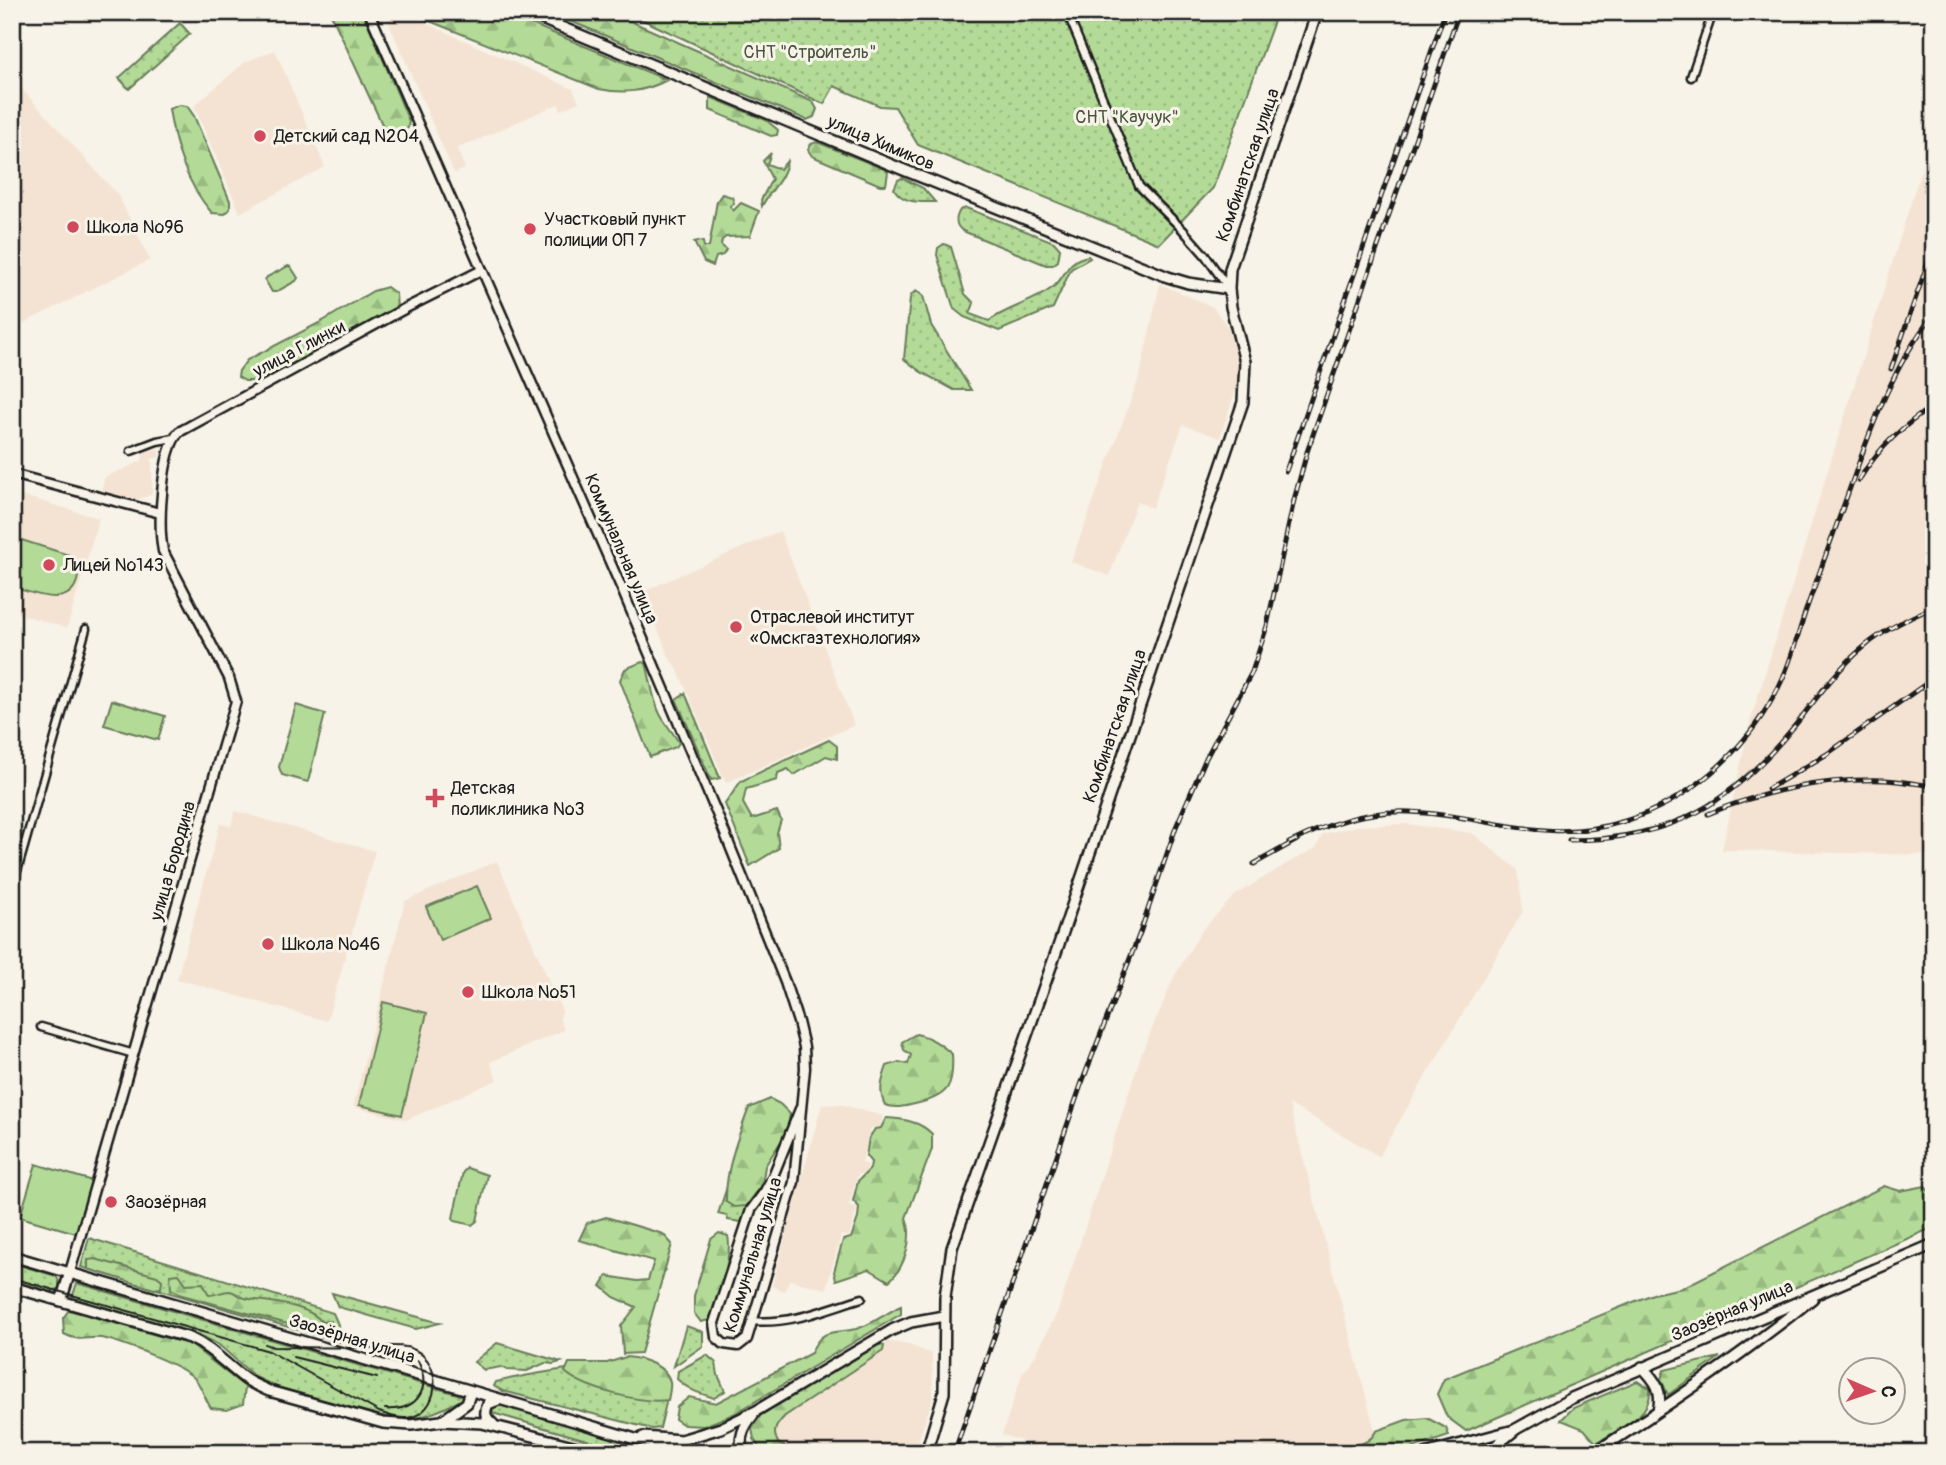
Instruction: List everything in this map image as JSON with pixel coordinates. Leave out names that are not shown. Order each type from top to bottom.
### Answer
[{"type":"main road","name":"улица Химиков","points":[[525,12],[1168,277],[1229,289]]},
{"type":"main road","name":"Комбинатская улица","points":[[926,1453],[944,1393],[947,1272],[958,1228],[1054,957],[1241,410],[1245,362],[1229,289],[1235,252],[1317,12]]},
{"type":"main road","points":[[1823,1291],[1934,1244]]},
{"type":"main road","name":"Заозёрная улица","points":[[12,1256],[683,1453]]},
{"type":"main road","name":"улица Бородина","points":[[61,1301],[70,1272]]},
{"type":"main road","points":[[12,1287],[190,1338],[205,1344],[243,1378],[270,1391],[383,1423],[411,1425],[441,1421],[494,1425],[601,1453]]},
{"type":"main road","name":"Заозёрная улица","points":[[1487,1453],[1516,1429],[1572,1398],[1823,1291]]},
{"type":"main road","name":"Заозёрная улица","points":[[1594,1453],[1757,1343],[1823,1291]]},
{"type":"main road","points":[[629,1436],[681,1440],[698,1437],[756,1411],[891,1330],[911,1322],[944,1317]]},
{"type":"main road","points":[[1642,1367],[1659,1389],[1661,1399],[1658,1412]]},
{"type":"main road","points":[[441,1421],[467,1403],[471,1391]]},
{"type":"main road","points":[[494,1425],[485,1412],[488,1404],[500,1400]]},
{"type":"main road","points":[[742,1453],[742,1432],[756,1411]]},
{"type":"street","name":"Коммунальная улица","points":[[369,12],[621,587],[785,982],[804,1047],[805,1068],[794,1182],[747,1339],[738,1346],[724,1344],[716,1337],[714,1323],[751,1210],[773,1176],[800,1109]]},
{"type":"street","points":[[1067,12],[1139,186],[1205,255],[1229,289]]},
{"type":"street","points":[[1691,78],[1713,12]]},
{"type":"street","name":"улица Глинки","points":[[131,450],[174,438],[179,432],[406,308],[482,270]]},
{"type":"street","name":"улица Бородина","points":[[70,1272],[236,701],[229,678],[163,551],[160,513],[165,468],[174,438]]},
{"type":"street","points":[[12,474],[160,513]]},
{"type":"street","points":[[12,889],[86,629]]},
{"type":"street","points":[[41,1027],[134,1054]]},
{"type":"street","points":[[752,1321],[797,1318],[862,1298]]},
{"type":"street","name":"Заозёрная улица","points":[[1426,1453],[1516,1429]]},
{"type":"shaded area","points":[[384,12],[401,12],[573,89],[579,102],[561,110],[558,104],[457,149],[465,169],[454,173]]},
{"type":"shaded area","name":"Детский сад N204","points":[[275,50],[325,167],[240,213],[194,106],[245,62]]},
{"type":"shaded area","name":"Школа №96","points":[[12,78],[118,195],[150,260],[12,329]]},
{"type":"shaded area","points":[[1934,128],[1934,855],[1722,850],[1750,722]]},
{"type":"shaded area","points":[[1160,284],[1213,307],[1229,329],[1241,374],[1220,438],[1183,425],[1152,508],[1137,502],[1109,576],[1071,562],[1140,375]]},
{"type":"shaded area","points":[[159,450],[159,458],[152,458],[152,494],[132,502],[100,494],[105,477],[142,461],[143,453]]},
{"type":"shaded area","name":"Лицей №143","points":[[12,493],[99,518],[67,628],[12,612]]},
{"type":"shaded area","name":"Отраслевой институт «Омскгазтехнология»","points":[[780,531],[854,725],[726,783],[642,592]]},
{"type":"shaded area","name":"Школа №46","points":[[235,811],[375,851],[327,1021],[177,979],[220,824],[231,826]]},
{"type":"shaded area","points":[[1405,824],[1472,833],[1518,870],[1523,911],[1379,1156],[1289,1104],[1375,1431],[1372,1439],[1320,1453],[1276,1453],[1260,1445],[1255,1453],[1060,1453],[1002,1435],[1022,1374],[1035,1356],[1058,1311],[1141,1055],[1174,977],[1202,930],[1235,895],[1315,849],[1323,834],[1357,826]]},
{"type":"shaded area","name":"Школа №51","points":[[497,861],[562,1011],[560,1020],[564,1030],[490,1062],[497,1080],[406,1120],[353,1107],[405,901]]},
{"type":"shaded area","points":[[822,1104],[843,1105],[883,1116],[880,1127],[871,1128],[862,1163],[868,1165],[865,1175],[858,1174],[849,1205],[857,1208],[849,1237],[841,1235],[826,1289],[789,1280],[785,1291],[772,1286]]},
{"type":"shaded area","points":[[886,1341],[909,1345],[932,1354],[933,1398],[914,1453],[802,1453],[779,1444],[775,1431],[777,1424],[884,1351]]},
{"type":"green space","points":[[330,12],[363,12],[409,121],[408,128],[396,135],[387,135]]},
{"type":"green space","points":[[407,12],[502,12],[667,80],[634,91],[599,89]]},
{"type":"green space","points":[[610,12],[813,102],[817,109],[814,117],[807,120],[551,13]]},
{"type":"green space","name":"СНТ \"Каучук\"","points":[[626,12],[1271,12],[1274,21],[1213,188],[1159,244],[918,145],[895,107],[880,106],[834,86],[824,104]]},
{"type":"green space","points":[[180,23],[190,34],[129,89],[119,78]]},
{"type":"green space","points":[[710,97],[766,120],[778,130],[777,135],[771,136],[710,110]]},
{"type":"green space","points":[[179,105],[187,106],[194,116],[230,201],[230,209],[225,214],[212,213],[195,189],[183,164],[169,109]]},
{"type":"green space","points":[[817,142],[884,169],[888,172],[886,185],[880,185],[812,156],[808,150],[811,144]]},
{"type":"green space","points":[[771,153],[767,164],[780,169],[787,161],[786,167],[762,206],[761,200],[772,179],[763,161]]},
{"type":"green space","points":[[902,178],[923,188],[935,202],[912,201],[902,197],[894,189]]},
{"type":"green space","points":[[722,194],[732,197],[734,203],[730,206],[733,211],[741,203],[759,211],[750,236],[726,237],[722,240],[721,245],[726,250],[723,255],[716,257],[713,266],[704,262],[694,242],[703,242],[704,247],[709,247],[717,201]]},
{"type":"green space","points":[[966,208],[1054,242],[1060,249],[1058,261],[1053,265],[1046,265],[963,231],[958,227],[957,219],[960,210]]},
{"type":"green space","points":[[944,244],[951,247],[965,294],[974,303],[970,314],[989,321],[1045,293],[1057,283],[1074,261],[1088,256],[1090,258],[1071,269],[1053,308],[999,331],[964,317],[954,309],[937,255],[938,248]]},
{"type":"green space","points":[[288,266],[298,278],[272,292],[265,280]]},
{"type":"green space","points":[[387,287],[396,294],[397,309],[256,381],[245,381],[238,377],[247,360],[323,321],[373,291]]},
{"type":"green space","points":[[917,291],[923,296],[931,325],[971,390],[954,390],[904,359],[910,298]]},
{"type":"green space","points":[[12,537],[69,555],[78,574],[72,590],[66,595],[48,597],[12,587]]},
{"type":"green space","points":[[646,663],[660,714],[679,743],[676,747],[650,757],[620,680],[625,669]]},
{"type":"green space","points":[[685,693],[720,778],[711,780],[676,699]]},
{"type":"green space","points":[[112,700],[165,716],[158,740],[104,725]]},
{"type":"green space","points":[[296,705],[325,714],[308,782],[282,775],[279,767]]},
{"type":"green space","points":[[829,740],[837,746],[837,759],[826,756],[794,775],[788,769],[778,773],[777,780],[746,789],[743,803],[752,819],[777,811],[781,820],[777,833],[779,848],[750,866],[725,804],[741,781]]},
{"type":"green space","points":[[477,886],[491,918],[440,940],[426,907]]},
{"type":"green space","points":[[383,1002],[427,1013],[402,1115],[359,1105]]},
{"type":"green space","points":[[916,1034],[935,1041],[952,1054],[952,1074],[948,1088],[929,1100],[902,1107],[885,1105],[881,1091],[887,1066],[899,1062],[908,1064],[911,1055],[904,1050],[902,1042]]},
{"type":"green space","points":[[770,1099],[790,1114],[787,1132],[765,1166],[762,1185],[746,1206],[734,1207],[726,1202],[726,1190],[737,1142],[749,1108]]},
{"type":"green space","points":[[886,1118],[916,1123],[932,1134],[932,1149],[906,1218],[909,1234],[904,1260],[889,1281],[869,1269],[836,1280],[834,1272],[843,1240],[851,1238],[858,1218],[859,1207],[853,1201],[858,1181],[870,1169],[871,1162],[866,1156],[869,1138],[875,1129],[881,1128]]},
{"type":"green space","points":[[36,1164],[92,1181],[76,1233],[20,1217]]},
{"type":"green space","points":[[467,1168],[487,1175],[477,1221],[472,1225],[455,1221],[453,1218],[463,1172]]},
{"type":"green space","points":[[731,1175],[755,1192],[741,1222],[728,1220],[727,1216],[718,1214]]},
{"type":"green space","points":[[1884,1186],[1900,1191],[1925,1186],[1934,1199],[1934,1227],[1466,1431],[1447,1417],[1437,1394],[1444,1379],[1653,1294],[1682,1288]]},
{"type":"green space","points":[[606,1217],[663,1234],[672,1244],[641,1353],[623,1354],[621,1326],[636,1307],[614,1297],[601,1286],[607,1276],[648,1280],[654,1261],[579,1240],[587,1223]]},
{"type":"green space","points":[[719,1233],[728,1236],[726,1266],[709,1320],[701,1322],[694,1313],[694,1296],[711,1239]]},
{"type":"green space","points":[[89,1238],[333,1313],[345,1340],[340,1342],[81,1267]]},
{"type":"green space","points":[[95,1259],[157,1276],[162,1280],[161,1288],[154,1289],[88,1269],[88,1260]]},
{"type":"green space","points":[[12,1263],[56,1276],[59,1288],[51,1292],[12,1282]]},
{"type":"green space","points":[[179,1274],[186,1284],[203,1283],[209,1295],[230,1291],[245,1298],[297,1307],[322,1322],[331,1321],[332,1327],[344,1335],[339,1338],[182,1295],[171,1289],[170,1275]]},
{"type":"green space","points":[[77,1283],[464,1396],[463,1399],[431,1414],[396,1420],[277,1387],[255,1377],[219,1345],[204,1337],[72,1298]]},
{"type":"green space","points":[[332,1293],[440,1323],[416,1329],[338,1307]]},
{"type":"green space","points":[[901,1306],[901,1314],[736,1413],[704,1426],[684,1425],[675,1419],[677,1407],[689,1397],[716,1403],[811,1353],[824,1335],[862,1327]]},
{"type":"green space","points":[[69,1310],[191,1345],[245,1387],[243,1404],[227,1410],[211,1408],[196,1380],[179,1368],[110,1340],[75,1338],[64,1334],[63,1318]]},
{"type":"green space","points":[[686,1326],[703,1332],[703,1346],[674,1366]]},
{"type":"green space","points":[[497,1343],[561,1362],[545,1363],[527,1371],[501,1367],[484,1370],[474,1362]]},
{"type":"green space","points":[[878,1344],[884,1346],[883,1351],[779,1422],[775,1432],[779,1444],[798,1453],[762,1453],[752,1429],[761,1415]]},
{"type":"green space","points":[[707,1355],[716,1363],[725,1391],[714,1398],[690,1389],[677,1379],[678,1371]]},
{"type":"green space","points":[[626,1357],[645,1361],[664,1371],[670,1382],[668,1400],[644,1400],[614,1394],[586,1384],[565,1372],[569,1363],[607,1363]]},
{"type":"green space","points":[[1720,1357],[1668,1395],[1661,1379],[1664,1370]]},
{"type":"green space","points":[[566,1369],[665,1391],[666,1403],[660,1428],[652,1429],[503,1391],[494,1386],[496,1382]]},
{"type":"green space","points":[[1637,1381],[1650,1388],[1646,1407],[1632,1422],[1596,1443],[1584,1429],[1561,1420],[1573,1408]]},
{"type":"green space","points":[[497,1404],[665,1453],[632,1453],[496,1414],[492,1407]]},
{"type":"green space","points":[[1427,1418],[1446,1428],[1449,1436],[1398,1453],[1334,1453],[1336,1449],[1369,1440],[1376,1431],[1406,1420]]},
{"type":"tram line","points":[[12,1278],[269,1351],[379,1412],[403,1418],[418,1415],[432,1398],[434,1377],[431,1366],[411,1348],[382,1346]]},
{"type":"tram line","points":[[265,1344],[273,1347],[390,1348]]},
{"type":"tram line","points":[[293,1357],[377,1378]]},
{"type":"tram line","points":[[385,1409],[406,1406],[419,1397],[423,1381],[418,1361]]},
{"type":"railway","points":[[1286,471],[1445,12]]},
{"type":"railway","points":[[954,1453],[1081,1085],[1141,930],[1176,827],[1206,758],[1252,672],[1267,626],[1307,452],[1459,12]]},
{"type":"railway","points":[[1891,369],[1934,245]]},
{"type":"railway","points":[[1289,843],[1347,820],[1394,812],[1438,814],[1542,830],[1596,828],[1649,812],[1692,788],[1712,772],[1747,736],[1780,684],[1876,418],[1907,353],[1934,314]]},
{"type":"railway","points":[[1859,480],[1892,438],[1934,405]]},
{"type":"railway","points":[[1569,840],[1640,833],[1698,812],[1749,775],[1855,655],[1889,629],[1934,607]]},
{"type":"railway","points":[[1768,789],[1827,754],[1934,678]]},
{"type":"railway","points":[[1708,814],[1772,793],[1840,781],[1885,780],[1934,786]]},
{"type":"railway","points":[[1254,864],[1297,840]]},
{"type":"place","name":"Детский сад N204","points":[[260,136]]},
{"type":"place","name":"Школа №96","points":[[73,227]]},
{"type":"place","name":"Участковый пункт полиции ОП 7","points":[[530,229]]},
{"type":"place","name":"Лицей №143","points":[[49,565]]},
{"type":"place","name":"Отраслевой институт «Омскгазтехнология»","points":[[736,627]]},
{"type":"place","name":"Детская поликлиника №3","points":[[435,798]]},
{"type":"place","name":"Школа №46","points":[[268,944]]},
{"type":"place","name":"Школа №51","points":[[468,992]]},
{"type":"place","name":"Заозёрная","points":[[111,1202]]},
{"type":"park label","name":"СНТ \"Строитель\"","points":[[810,52]]}]
